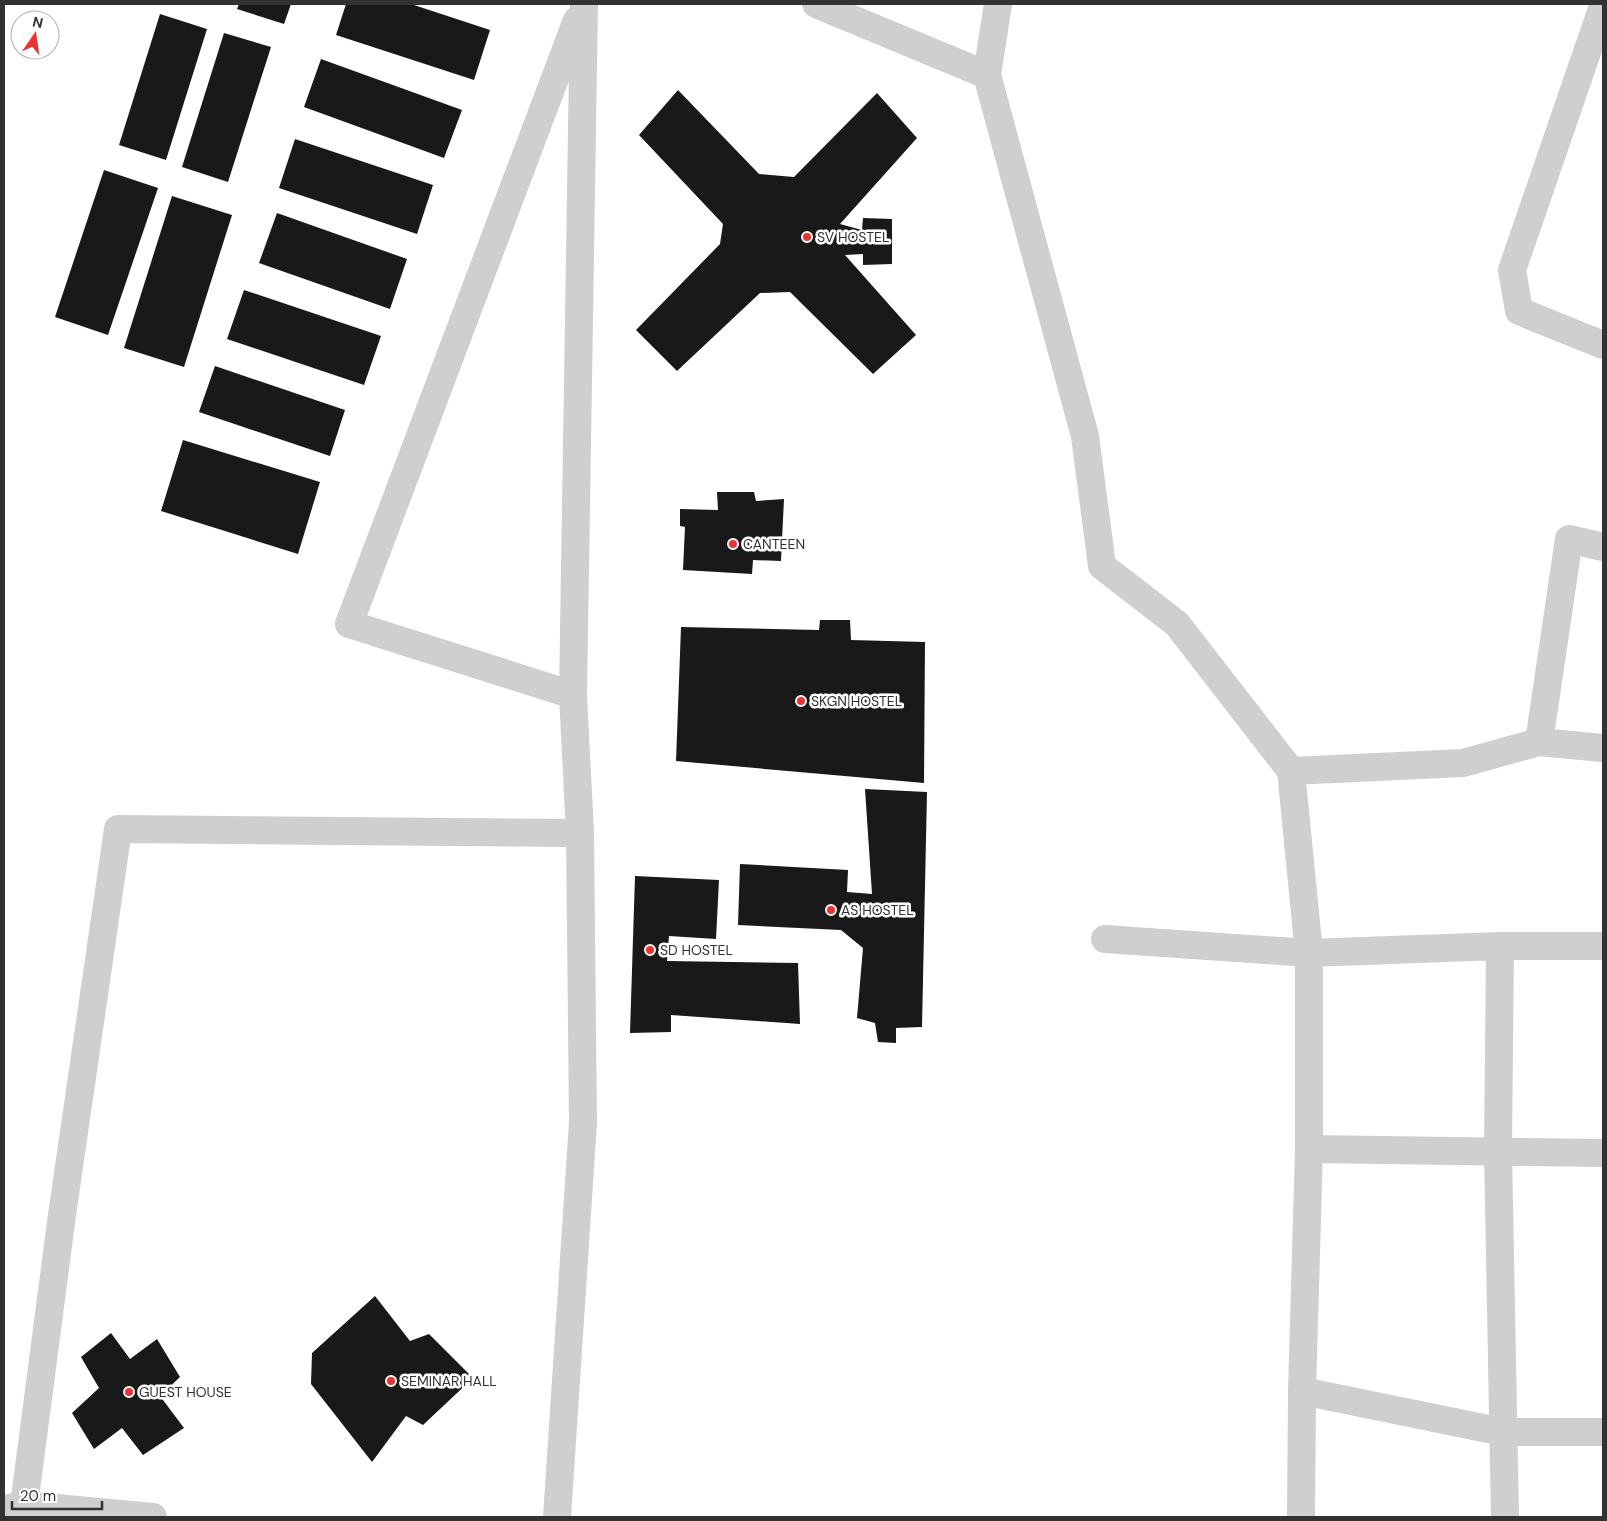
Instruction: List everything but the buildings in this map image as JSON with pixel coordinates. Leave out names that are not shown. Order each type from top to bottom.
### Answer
[{"type":"street","points":[[556,1517],[583,1122],[580,833],[573,695],[583,4]]},
{"type":"street","points":[[573,695],[349,624],[583,4]]},
{"type":"street","points":[[816,4],[986,75]]},
{"type":"street","points":[[998,4],[986,75],[1085,436],[1102,566],[1177,624],[1291,771],[1310,953],[1301,1517]]},
{"type":"street","points":[[1603,6],[1512,270],[1519,311],[1603,345]]},
{"type":"street","points":[[1539,742],[1570,539],[1603,547]]},
{"type":"street","points":[[1291,771],[1463,763],[1539,742],[1603,748]]},
{"type":"street","points":[[153,1517],[14,1507],[62,1215],[118,830],[580,833]]},
{"type":"street","points":[[1105,939],[1310,953],[1500,946],[1603,946]]},
{"type":"street","points":[[1500,946],[1498,1151],[1505,1517]]},
{"type":"street","points":[[1308,1149],[1603,1153]]},
{"type":"street","points":[[1302,1391],[1503,1432],[1603,1432]]},
{"type":"place","name":"SV HOSTEL","points":[[807,237]]},
{"type":"place","name":"CANTEEN","points":[[733,544]]},
{"type":"place","name":"SKGN HOSTEL","points":[[801,701]]},
{"type":"place","name":"AS HOSTEL","points":[[831,910]]},
{"type":"place","name":"SD HOSTEL","points":[[650,950]]},
{"type":"place","name":"SEMINAR HALL","points":[[391,1381]]},
{"type":"place","name":"GUEST HOUSE","points":[[129,1392]]}]
